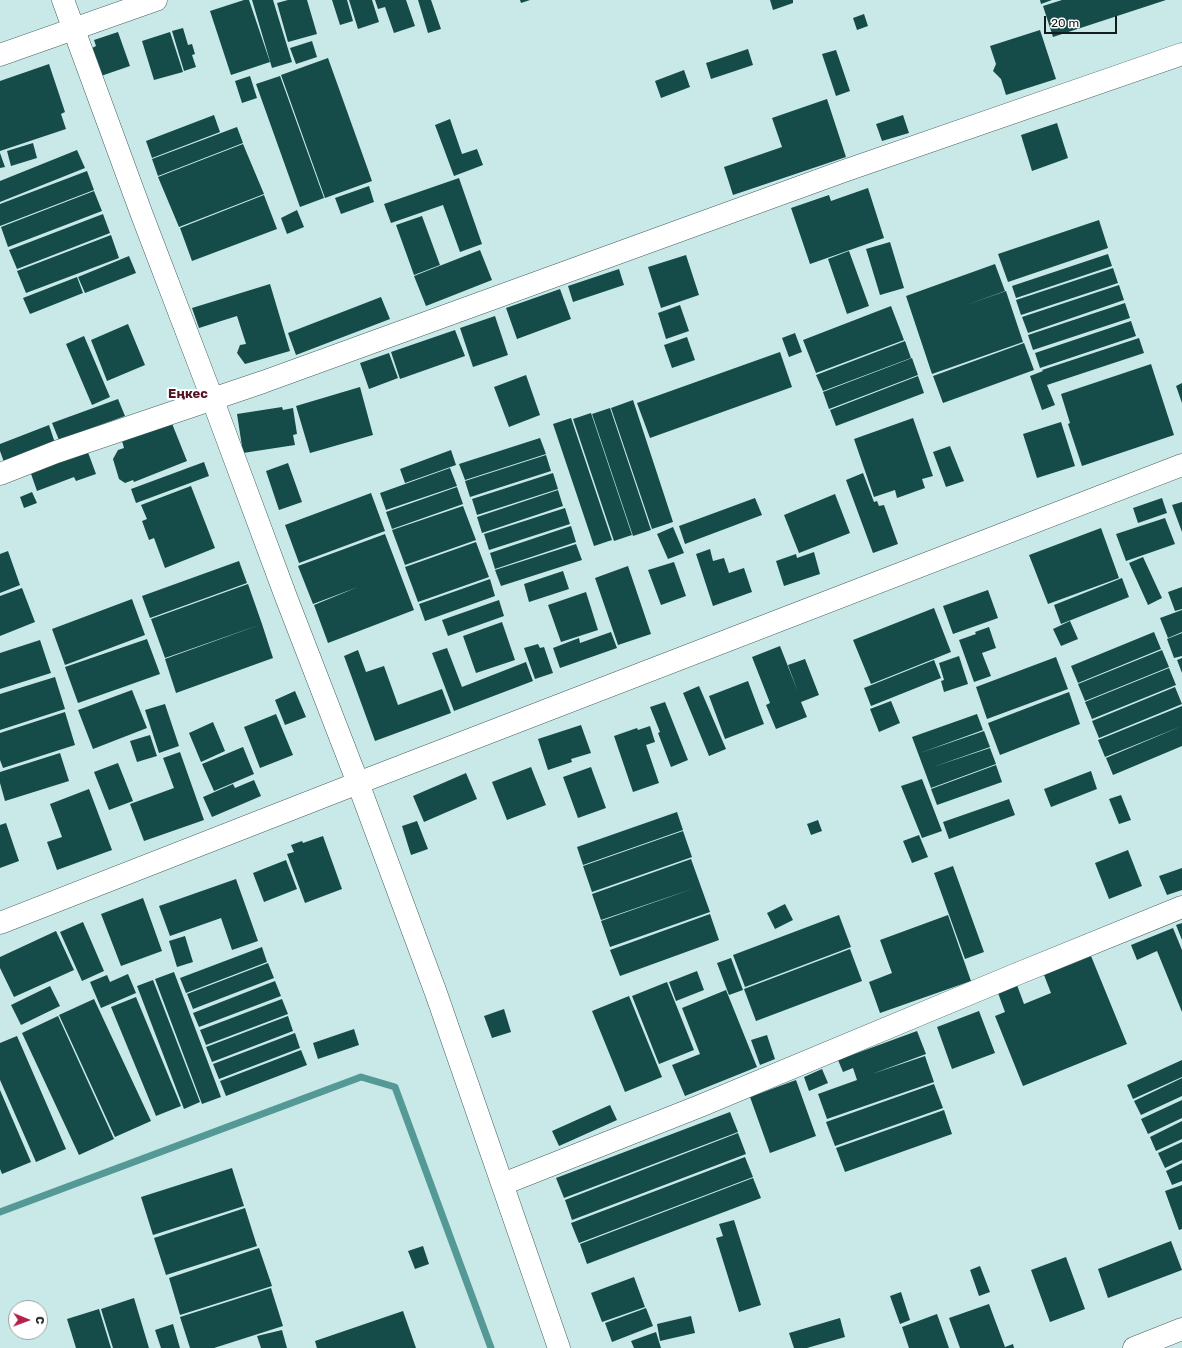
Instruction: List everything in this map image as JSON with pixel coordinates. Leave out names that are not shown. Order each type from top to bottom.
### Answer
[{"type":"street","points":[[63,0],[142,215],[358,783],[436,993],[559,1348]]},
{"type":"street","points":[[0,55],[156,0]]},
{"type":"street","points":[[0,474],[56,452],[263,382],[844,172],[1182,54]]},
{"type":"street","points":[[0,923],[1182,465]]},
{"type":"street","points":[[503,1184],[700,1106],[1182,907]]},
{"type":"street","points":[[1134,1348],[1182,1329]]},
{"type":"building","points":[[244,0],[249,0],[270,62],[231,75],[210,11]]},
{"type":"building","points":[[252,0],[273,0],[292,62],[272,68]]},
{"type":"building","points":[[288,0],[307,0],[317,34],[288,42],[277,3]]},
{"type":"building","points":[[332,0],[347,0],[353,21],[340,25]]},
{"type":"building","points":[[349,0],[372,0],[379,22],[358,29]]},
{"type":"building","points":[[375,0],[406,0],[415,26],[394,33],[385,7],[378,9]]},
{"type":"building","points":[[418,0],[431,0],[441,29],[428,33]]},
{"type":"building","points":[[520,0],[530,0],[521,3]]},
{"type":"building","points":[[770,0],[793,0],[793,3],[773,10]]},
{"type":"building","points":[[1040,0],[1052,0],[1041,4]]},
{"type":"building","points":[[1062,0],[1166,0],[1053,37],[1043,6]]},
{"type":"building","points":[[864,14],[868,26],[857,30],[853,18]]},
{"type":"building","points":[[183,28],[188,45],[192,44],[195,54],[192,55],[196,67],[184,71],[172,31]]},
{"type":"building","points":[[1040,30],[1056,79],[1006,95],[1001,79],[993,71],[996,64],[990,46]]},
{"type":"building","points":[[118,32],[130,66],[101,76],[92,48],[96,46],[94,40]]},
{"type":"building","points":[[170,32],[183,72],[154,80],[142,41]]},
{"type":"building","points":[[312,41],[317,57],[296,64],[290,48]]},
{"type":"building","points":[[748,49],[753,65],[711,79],[706,63]]},
{"type":"building","points":[[836,50],[850,91],[836,96],[822,54]]},
{"type":"building","points":[[328,58],[372,181],[325,198],[281,75]]},
{"type":"building","points":[[49,64],[65,112],[61,114],[66,129],[0,151],[0,81]]},
{"type":"building","points":[[684,70],[690,87],[661,98],[655,81]]},
{"type":"building","points":[[250,76],[257,98],[242,103],[235,81]]},
{"type":"building","points":[[280,76],[324,198],[300,207],[256,84]]},
{"type":"building","points":[[827,99],[846,157],[733,195],[724,167],[782,147],[772,118]]},
{"type":"building","points":[[214,115],[220,132],[152,158],[146,141]]},
{"type":"building","points":[[903,115],[909,133],[882,141],[876,124]]},
{"type":"building","points":[[450,119],[462,154],[477,149],[483,165],[454,176],[435,125]]},
{"type":"building","points":[[1057,123],[1068,158],[1032,171],[1021,135]]},
{"type":"building","points":[[237,127],[243,143],[158,176],[152,159]]},
{"type":"building","points":[[33,143],[37,158],[11,166],[7,151]]},
{"type":"building","points":[[243,144],[264,194],[179,227],[158,177]]},
{"type":"building","points":[[77,150],[85,168],[0,202],[0,181]]},
{"type":"building","points":[[0,153],[5,167],[0,168]]},
{"type":"building","points":[[87,171],[94,190],[0,226],[0,204]]},
{"type":"building","points":[[459,178],[482,244],[460,252],[443,205],[391,223],[384,204]]},
{"type":"building","points":[[369,186],[374,202],[341,214],[335,198]]},
{"type":"building","points":[[868,188],[884,238],[810,264],[791,208],[829,195],[831,201]]},
{"type":"building","points":[[94,191],[102,211],[8,247],[1,227]]},
{"type":"building","points":[[264,195],[277,229],[192,261],[180,228]]},
{"type":"building","points":[[297,210],[304,227],[287,234],[281,218]]},
{"type":"building","points":[[103,214],[110,233],[17,269],[9,250]]},
{"type":"building","points":[[422,216],[440,265],[414,275],[396,225]]},
{"type":"building","points":[[1099,220],[1108,248],[1008,282],[998,254]]},
{"type":"building","points":[[111,235],[119,258],[26,293],[17,271]]},
{"type":"building","points":[[890,242],[904,288],[880,295],[866,249]]},
{"type":"building","points":[[480,250],[492,280],[426,306],[414,276]]},
{"type":"building","points":[[849,251],[869,306],[847,314],[828,259]]},
{"type":"building","points":[[1108,254],[1112,266],[1016,298],[1012,286]]},
{"type":"building","points":[[686,255],[699,295],[661,308],[648,267]]},
{"type":"building","points":[[129,256],[136,273],[85,293],[78,277]]},
{"type":"building","points":[[995,264],[1005,291],[966,305],[1006,291],[1023,342],[932,374],[906,296]]},
{"type":"building","points":[[1113,268],[1118,283],[1021,315],[1016,300]]},
{"type":"building","points":[[619,269],[624,285],[573,302],[568,286]]},
{"type":"building","points":[[77,277],[83,293],[30,314],[23,298]]},
{"type":"building","points":[[270,284],[290,351],[245,364],[237,353],[240,345],[246,344],[237,316],[199,328],[192,308]]},
{"type":"building","points":[[1119,285],[1124,300],[1028,333],[1022,317]]},
{"type":"building","points":[[560,289],[571,319],[517,339],[506,308]]},
{"type":"building","points":[[381,297],[390,319],[296,355],[288,333]]},
{"type":"building","points":[[1125,303],[1130,318],[1033,350],[1028,335]]},
{"type":"building","points":[[680,305],[689,331],[666,339],[658,313]]},
{"type":"building","points":[[891,306],[904,340],[816,373],[803,340]]},
{"type":"building","points":[[495,316],[508,355],[473,367],[460,328]]},
{"type":"building","points":[[1131,321],[1136,336],[1040,368],[1035,353]]},
{"type":"building","points":[[128,324],[145,365],[107,381],[91,340]]},
{"type":"building","points":[[455,330],[465,356],[400,379],[391,352]]},
{"type":"building","points":[[795,333],[802,352],[789,357],[782,338]]},
{"type":"building","points":[[84,336],[110,397],[92,405],[66,344]]},
{"type":"building","points":[[687,337],[695,360],[672,368],[664,345]]},
{"type":"building","points":[[1139,338],[1144,353],[1047,385],[1055,405],[1042,410],[1030,376],[1043,371],[1042,370]]},
{"type":"building","points":[[905,341],[911,358],[823,391],[816,375]]},
{"type":"building","points":[[1024,343],[1034,370],[943,403],[933,376]]},
{"type":"building","points":[[780,352],[792,387],[650,438],[637,403]]},
{"type":"building","points":[[389,353],[398,378],[369,389],[360,363]]},
{"type":"building","points":[[912,358],[918,375],[829,409],[823,392]]},
{"type":"building","points":[[1151,364],[1174,435],[1082,466],[1068,424],[1070,423],[1061,394]]},
{"type":"building","points":[[526,375],[540,415],[509,427],[494,387]]},
{"type":"building","points":[[918,376],[924,393],[836,426],[830,410]]},
{"type":"building","points":[[1182,383],[1182,403],[1176,386]]},
{"type":"building","points":[[360,387],[373,435],[310,453],[296,406]]},
{"type":"building","points":[[118,399],[125,416],[59,440],[52,423]]},
{"type":"building","points":[[633,400],[673,522],[652,529],[611,408]]},
{"type":"building","points":[[282,407],[283,410],[293,408],[297,434],[293,435],[295,445],[243,453],[237,414]]},
{"type":"building","points":[[610,408],[651,530],[633,536],[592,414]]},
{"type":"building","points":[[591,413],[632,535],[614,541],[573,419]]},
{"type":"building","points":[[571,418],[612,540],[594,546],[553,424]]},
{"type":"building","points":[[913,418],[933,476],[922,479],[925,488],[897,498],[895,490],[874,497],[854,439]]},
{"type":"building","points":[[171,421],[187,461],[134,482],[133,480],[125,483],[119,479],[113,459],[118,450],[124,448],[122,441]]},
{"type":"building","points":[[1061,422],[1075,466],[1037,478],[1023,434]]},
{"type":"building","points":[[49,425],[55,443],[4,462],[0,451],[0,444]]},
{"type":"building","points":[[540,438],[546,454],[465,480],[459,464]]},
{"type":"building","points":[[950,446],[964,481],[946,487],[933,452]]},
{"type":"building","points":[[86,447],[96,474],[76,481],[74,477],[37,491],[29,468]]},
{"type":"building","points":[[451,450],[456,465],[405,483],[400,469]]},
{"type":"building","points":[[546,455],[551,471],[470,497],[465,481]]},
{"type":"building","points":[[204,462],[209,476],[136,503],[131,489]]},
{"type":"building","points":[[288,463],[302,502],[279,510],[266,471]]},
{"type":"building","points":[[450,468],[457,486],[386,510],[380,493]]},
{"type":"building","points":[[553,473],[558,489],[477,515],[472,499]]},
{"type":"building","points":[[863,473],[874,502],[877,501],[879,506],[884,505],[898,544],[873,553],[846,480]]},
{"type":"building","points":[[191,486],[215,548],[165,568],[154,538],[149,540],[142,521],[147,519],[141,505]]},
{"type":"building","points":[[457,487],[463,504],[392,529],[386,512]]},
{"type":"building","points":[[558,490],[563,506],[482,533],[477,517]]},
{"type":"building","points":[[32,492],[37,503],[24,508],[20,497]]},
{"type":"building","points":[[371,493],[385,531],[299,563],[285,525]]},
{"type":"building","points":[[835,494],[850,533],[799,553],[784,515]]},
{"type":"building","points":[[755,498],[762,515],[685,544],[679,526]]},
{"type":"building","points":[[1162,498],[1167,513],[1138,523],[1133,508]]},
{"type":"building","points":[[1182,502],[1182,532],[1172,505]]},
{"type":"building","points":[[463,506],[476,540],[405,565],[392,530]]},
{"type":"building","points":[[565,508],[570,524],[489,550],[484,534]]},
{"type":"building","points":[[1165,518],[1175,544],[1126,561],[1116,534]]},
{"type":"building","points":[[571,526],[576,542],[495,569],[490,553]]},
{"type":"building","points":[[673,527],[684,553],[668,559],[657,534]]},
{"type":"building","points":[[1101,528],[1119,578],[1048,604],[1029,555]]},
{"type":"building","points":[[385,534],[414,610],[328,643],[314,605],[358,587],[313,604],[298,566]]},
{"type":"building","points":[[476,542],[489,577],[418,602],[405,567]]},
{"type":"building","points":[[576,544],[582,560],[501,586],[495,570]]},
{"type":"building","points":[[710,549],[713,561],[724,558],[729,573],[744,568],[752,592],[713,606],[696,554]]},
{"type":"building","points":[[8,551],[20,585],[0,593],[0,554]]},
{"type":"building","points":[[814,552],[820,574],[784,586],[776,561],[796,554],[797,558]]},
{"type":"building","points":[[1143,557],[1162,598],[1148,605],[1129,563]]},
{"type":"building","points":[[239,561],[247,583],[150,618],[142,596]]},
{"type":"building","points":[[674,562],[686,596],[661,605],[648,570]]},
{"type":"building","points":[[628,566],[651,634],[618,645],[595,578]]},
{"type":"building","points":[[563,571],[569,589],[529,602],[524,584]]},
{"type":"building","points":[[1122,578],[1129,597],[1061,624],[1054,605]]},
{"type":"building","points":[[490,579],[495,596],[425,621],[419,604]]},
{"type":"building","points":[[248,584],[262,624],[165,658],[151,619]]},
{"type":"building","points":[[1182,587],[1182,609],[1175,611],[1168,592]]},
{"type":"building","points":[[22,588],[35,622],[0,636],[0,596]]},
{"type":"building","points":[[988,590],[998,618],[953,634],[943,606]]},
{"type":"building","points":[[586,592],[598,630],[561,642],[548,605]]},
{"type":"building","points":[[132,599],[145,635],[65,665],[52,629]]},
{"type":"building","points":[[499,600],[504,616],[448,636],[442,620]]},
{"type":"building","points":[[934,608],[951,652],[871,684],[853,640]]},
{"type":"building","points":[[1182,610],[1182,632],[1168,638],[1160,618]]},
{"type":"building","points":[[1070,621],[1078,639],[1061,646],[1053,629]]},
{"type":"building","points":[[502,622],[515,660],[476,673],[463,636]]},
{"type":"building","points":[[262,624],[273,658],[176,693],[165,659]]},
{"type":"building","points":[[989,627],[996,648],[982,653],[991,676],[974,682],[959,640],[976,634],[975,632]]},
{"type":"building","points":[[611,632],[617,648],[560,668],[553,648],[579,638],[580,643]]},
{"type":"building","points":[[1154,632],[1161,649],[1078,683],[1071,666]]},
{"type":"building","points":[[1182,633],[1182,656],[1174,658],[1167,639]]},
{"type":"building","points":[[147,639],[160,674],[78,703],[65,667]]},
{"type":"building","points":[[40,640],[51,673],[0,689],[0,653]]},
{"type":"building","points":[[538,644],[540,648],[544,647],[553,673],[535,679],[524,648]]},
{"type":"building","points":[[780,646],[798,692],[788,665],[805,659],[819,695],[801,702],[807,717],[776,729],[766,705],[770,703],[752,657]]},
{"type":"building","points":[[447,648],[462,687],[526,662],[533,681],[454,711],[432,653]]},
{"type":"building","points":[[358,650],[366,672],[384,666],[398,705],[442,689],[451,713],[375,741],[344,656]]},
{"type":"building","points":[[1162,650],[1169,667],[1085,701],[1078,684]]},
{"type":"building","points":[[959,656],[968,684],[944,692],[941,681],[944,680],[939,663]]},
{"type":"building","points":[[1056,657],[1068,689],[987,719],[976,687]]},
{"type":"building","points":[[1182,658],[1182,673],[1177,660]]},
{"type":"building","points":[[934,660],[941,678],[871,706],[864,688]]},
{"type":"building","points":[[1169,668],[1176,685],[1092,719],[1085,702]]},
{"type":"building","points":[[55,677],[65,709],[0,730],[0,694]]},
{"type":"building","points":[[748,681],[764,724],[725,739],[709,696]]},
{"type":"building","points":[[699,686],[726,749],[709,756],[683,693]]},
{"type":"building","points":[[1175,687],[1182,704],[1099,738],[1092,721]]},
{"type":"building","points":[[132,690],[147,728],[93,749],[78,710]]},
{"type":"building","points":[[295,691],[306,717],[285,725],[275,700]]},
{"type":"building","points":[[1069,692],[1080,724],[1000,755],[988,723]]},
{"type":"building","points":[[891,701],[900,723],[879,732],[870,709]]},
{"type":"building","points":[[665,702],[688,760],[671,767],[650,707]]},
{"type":"building","points":[[165,704],[179,746],[159,753],[145,710]]},
{"type":"building","points":[[1182,706],[1182,726],[1105,757],[1098,740]]},
{"type":"building","points":[[65,712],[75,745],[3,768],[0,760],[0,733]]},
{"type":"building","points":[[276,714],[293,755],[260,768],[244,727]]},
{"type":"building","points":[[977,714],[983,730],[920,753],[984,731],[990,747],[933,767],[990,748],[996,764],[931,788],[912,737]]},
{"type":"building","points":[[213,722],[225,751],[201,762],[189,733]]},
{"type":"building","points":[[581,725],[591,753],[571,759],[572,762],[548,770],[538,739]]},
{"type":"building","points":[[650,726],[655,742],[646,745],[659,783],[633,792],[614,736],[637,728],[638,730]]},
{"type":"building","points":[[1182,726],[1182,746],[1113,775],[1106,758]]},
{"type":"building","points":[[150,735],[157,756],[137,762],[130,741]]},
{"type":"building","points":[[243,747],[254,774],[214,791],[202,764]]},
{"type":"building","points":[[180,752],[204,820],[144,841],[130,804],[174,788],[163,758]]},
{"type":"building","points":[[60,753],[69,781],[5,801],[0,783],[0,772]]},
{"type":"building","points":[[118,763],[133,801],[109,810],[94,772]]},
{"type":"building","points":[[996,765],[1002,782],[937,805],[931,789]]},
{"type":"building","points":[[531,767],[546,805],[507,820],[492,782]]},
{"type":"building","points":[[591,767],[606,808],[578,818],[563,777]]},
{"type":"building","points":[[1091,771],[1097,789],[1051,807],[1044,789]]},
{"type":"building","points":[[466,773],[477,799],[424,822],[413,796]]},
{"type":"building","points":[[922,779],[942,831],[922,838],[901,786]]},
{"type":"building","points":[[254,780],[261,796],[212,817],[203,797],[233,784],[235,788]]},
{"type":"building","points":[[89,789],[112,850],[57,870],[47,842],[62,837],[50,804]]},
{"type":"building","points":[[1121,795],[1131,820],[1119,824],[1109,799]]},
{"type":"building","points":[[1009,799],[1015,815],[949,839],[943,822]]},
{"type":"building","points":[[677,812],[683,830],[583,865],[577,847]]},
{"type":"building","points":[[818,820],[822,831],[811,835],[807,824]]},
{"type":"building","points":[[417,821],[428,849],[411,855],[402,826]]},
{"type":"building","points":[[6,823],[19,861],[0,868],[0,825]]},
{"type":"building","points":[[683,831],[692,857],[592,892],[583,866]]},
{"type":"building","points":[[919,835],[928,857],[912,863],[903,841]]},
{"type":"building","points":[[323,836],[342,889],[305,903],[287,854],[294,852],[291,845],[302,841],[303,843]]},
{"type":"building","points":[[1128,850],[1142,886],[1109,899],[1095,863]]},
{"type":"building","points":[[691,859],[710,912],[610,947],[601,921],[695,888],[601,920],[592,894]]},
{"type":"building","points":[[286,860],[297,889],[264,902],[253,873]]},
{"type":"building","points":[[953,866],[984,952],[965,959],[934,873]]},
{"type":"building","points":[[1182,868],[1182,890],[1167,895],[1159,876]]},
{"type":"building","points":[[236,879],[258,941],[232,950],[221,918],[170,936],[159,906]]},
{"type":"building","points":[[143,898],[162,951],[121,966],[101,914]]},
{"type":"building","points":[[785,904],[793,920],[775,929],[767,913]]},
{"type":"building","points":[[710,914],[719,940],[620,976],[610,950]]},
{"type":"building","points":[[839,915],[851,947],[745,987],[733,955]]},
{"type":"building","points":[[948,915],[971,981],[880,1013],[869,982],[892,973],[880,940]]},
{"type":"building","points":[[83,922],[104,971],[82,981],[60,932]]},
{"type":"building","points":[[1182,923],[1182,940],[1176,925]]},
{"type":"building","points":[[1173,928],[1182,950],[1182,1012],[1157,951],[1137,960],[1131,945]]},
{"type":"building","points":[[56,931],[74,970],[14,997],[0,968],[0,957]]},
{"type":"building","points":[[185,936],[193,962],[177,967],[169,941]]},
{"type":"building","points":[[262,947],[267,962],[186,993],[180,978]]},
{"type":"building","points":[[850,949],[862,981],[756,1021],[744,989]]},
{"type":"building","points":[[1091,956],[1127,1044],[1023,1086],[995,1016],[1005,1012],[998,993],[1017,985],[1024,1004],[1051,993],[1044,975]]},
{"type":"building","points":[[731,958],[743,990],[729,995],[717,963]]},
{"type":"building","points":[[268,963],[274,978],[193,1009],[187,994]]},
{"type":"building","points":[[697,971],[704,990],[676,1001],[669,982]]},
{"type":"building","points":[[174,972],[221,1097],[202,1104],[155,979]]},
{"type":"building","points":[[128,974],[136,993],[101,1008],[90,982],[107,975],[110,982]]},
{"type":"building","points":[[153,980],[200,1102],[184,1109],[137,986]]},
{"type":"building","points":[[275,981],[281,996],[199,1027],[193,1013]]},
{"type":"building","points":[[667,982],[694,1050],[659,1064],[632,996]]},
{"type":"building","points":[[50,986],[60,1006],[21,1025],[11,1005]]},
{"type":"building","points":[[726,990],[757,1067],[685,1096],[672,1065],[700,1054],[682,1008]]},
{"type":"building","points":[[629,996],[662,1077],[625,1092],[592,1011]]},
{"type":"building","points":[[136,997],[181,1106],[156,1116],[111,1007]]},
{"type":"building","points":[[94,999],[151,1121],[115,1137],[59,1015]]},
{"type":"building","points":[[282,999],[288,1014],[206,1045],[200,1030]]},
{"type":"building","points":[[504,1009],[511,1032],[492,1038],[484,1016]]},
{"type":"building","points":[[979,1011],[995,1053],[952,1069],[937,1027]]},
{"type":"building","points":[[58,1016],[114,1139],[79,1155],[22,1033]]},
{"type":"building","points":[[288,1016],[293,1031],[212,1062],[206,1047]]},
{"type":"building","points":[[354,1029],[359,1045],[318,1059],[313,1043]]},
{"type":"building","points":[[917,1031],[926,1054],[872,1074],[925,1056],[934,1082],[827,1119],[818,1094],[857,1080],[853,1068],[843,1072],[838,1060]]},
{"type":"building","points":[[295,1033],[300,1048],[219,1079],[213,1064]]},
{"type":"building","points":[[767,1035],[775,1059],[760,1065],[751,1040]]},
{"type":"building","points":[[17,1036],[66,1149],[36,1162],[0,1080],[0,1043]]},
{"type":"building","points":[[301,1050],[307,1065],[226,1096],[220,1081]]},
{"type":"building","points":[[1182,1060],[1182,1077],[1133,1099],[1127,1085]]},
{"type":"building","points":[[822,1069],[828,1083],[809,1091],[804,1077]]},
{"type":"building","points":[[1182,1078],[1182,1096],[1141,1115],[1134,1101]]},
{"type":"building","points":[[796,1080],[816,1136],[770,1153],[750,1097]]},
{"type":"building","points":[[934,1084],[943,1108],[835,1146],[826,1122]]},
{"type":"building","points":[[0,1090],[31,1162],[2,1174],[0,1169]]},
{"type":"building","points":[[1182,1100],[1182,1118],[1148,1134],[1141,1119]]},
{"type":"building","points":[[610,1105],[617,1120],[559,1146],[552,1131]]},
{"type":"building","points":[[944,1110],[952,1134],[845,1172],[836,1148]]},
{"type":"building","points":[[730,1112],[738,1132],[564,1198],[556,1178]]},
{"type":"building","points":[[1182,1121],[1182,1139],[1156,1151],[1150,1137]]},
{"type":"building","points":[[738,1133],[746,1154],[572,1220],[565,1200]]},
{"type":"building","points":[[1182,1142],[1182,1160],[1165,1168],[1158,1153]]},
{"type":"building","points":[[745,1157],[753,1177],[579,1243],[571,1223]]},
{"type":"building","points":[[1182,1163],[1182,1181],[1172,1185],[1166,1171]]},
{"type":"building","points":[[232,1168],[244,1206],[153,1235],[141,1197]]},
{"type":"building","points":[[753,1178],[761,1198],[587,1264],[580,1244]]},
{"type":"building","points":[[1182,1185],[1182,1229],[1179,1230],[1165,1191]]},
{"type":"building","points":[[245,1208],[257,1246],[166,1275],[154,1238]]},
{"type":"building","points":[[734,1220],[761,1305],[739,1312],[716,1238],[723,1236],[719,1224]]},
{"type":"building","points":[[1171,1241],[1182,1270],[1108,1298],[1098,1269]]},
{"type":"building","points":[[423,1246],[429,1264],[415,1269],[408,1251]]},
{"type":"building","points":[[259,1248],[272,1286],[180,1315],[169,1278]]},
{"type":"building","points":[[1066,1257],[1085,1309],[1050,1322],[1031,1270]]},
{"type":"building","points":[[980,1266],[990,1292],[979,1296],[970,1270]]},
{"type":"building","points":[[634,1277],[645,1307],[602,1322],[591,1293]]},
{"type":"building","points":[[271,1288],[283,1326],[214,1348],[190,1348],[180,1317]]},
{"type":"building","points":[[901,1292],[910,1320],[900,1324],[890,1296]]},
{"type":"building","points":[[134,1298],[149,1348],[113,1348],[101,1309]]},
{"type":"building","points":[[989,1304],[1005,1347],[1013,1344],[1014,1348],[960,1348],[949,1318]]},
{"type":"building","points":[[646,1308],[653,1326],[612,1342],[605,1323]]},
{"type":"building","points":[[99,1309],[111,1348],[76,1348],[67,1319]]},
{"type":"building","points":[[403,1311],[416,1348],[317,1348],[315,1341]]},
{"type":"building","points":[[937,1314],[949,1348],[909,1348],[902,1327]]},
{"type":"building","points":[[691,1316],[695,1333],[660,1341],[657,1324]]},
{"type":"building","points":[[840,1318],[845,1337],[807,1348],[794,1348],[789,1333]]},
{"type":"building","points":[[173,1324],[180,1348],[161,1348],[155,1330]]},
{"type":"building","points":[[282,1330],[287,1348],[261,1348],[257,1336]]},
{"type":"building","points":[[656,1332],[661,1348],[634,1348],[631,1341]]},
{"type":"waterway","points":[[0,1212],[361,1077],[395,1087],[491,1348]]},
{"type":"district","name":"Еңкес","points":[[188,394]]}]
